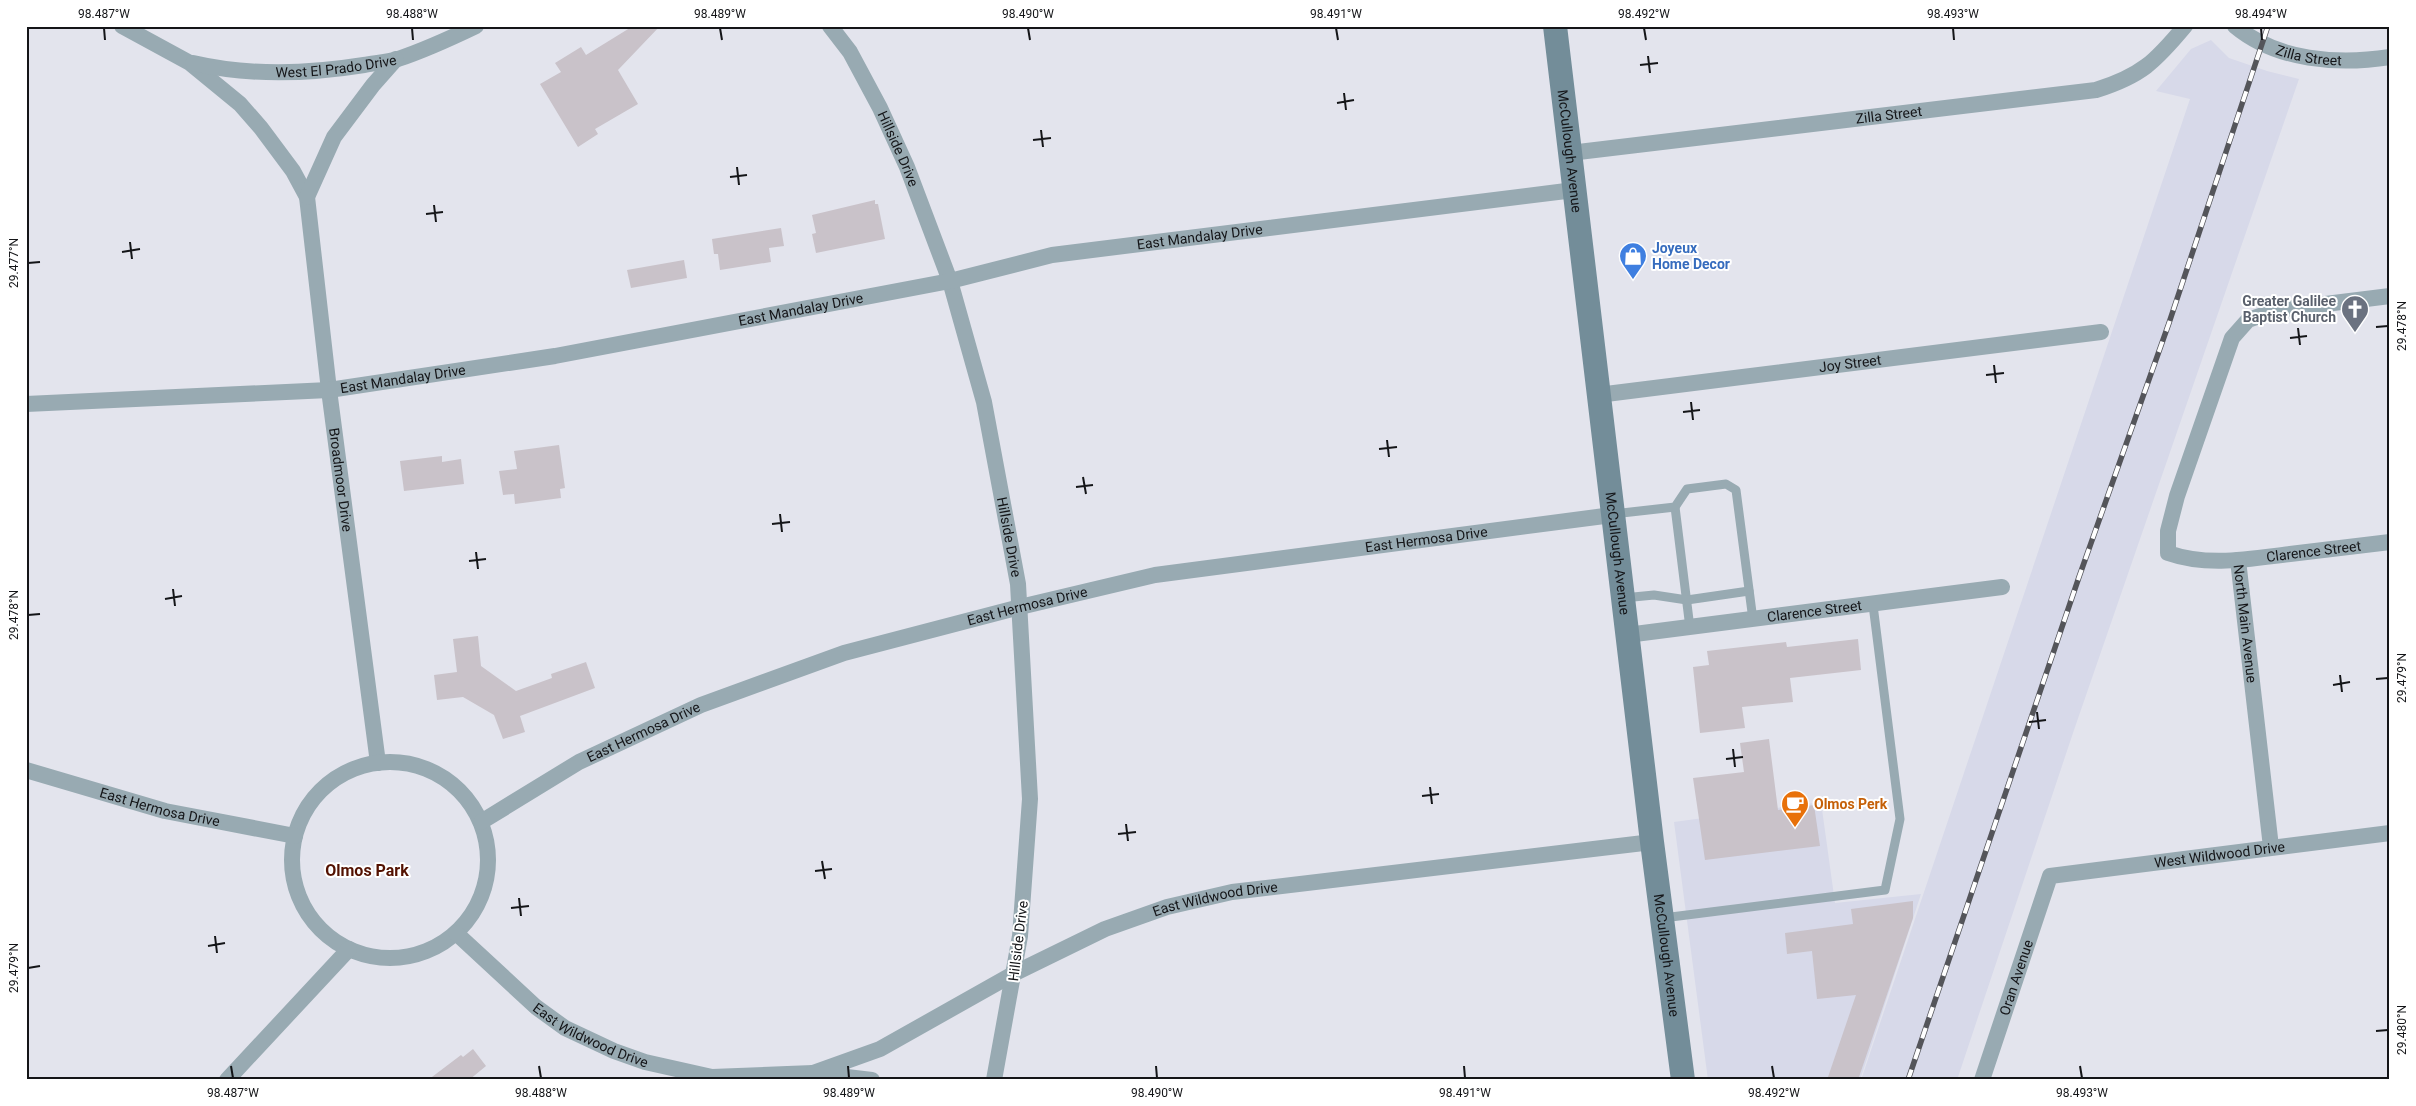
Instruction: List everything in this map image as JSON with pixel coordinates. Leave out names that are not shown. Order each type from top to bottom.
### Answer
[{"type":"main road","name":"McCullough Avenue","points":[[1555,26],[1622,598],[1683,1080]]},
{"type":"street","points":[[122,26],[190,63]]},
{"type":"street","name":"West El Prado Drive","points":[[190,63],[219,69],[280,72],[352,67],[396,59],[444,42],[476,26]]},
{"type":"street","name":"Hillside Drive","points":[[830,26],[850,52],[880,108],[907,167],[950,281],[984,402],[1018,584],[1030,799],[1020,936],[1015,973],[994,1080]]},
{"type":"street","name":"Zilla Street","points":[[1570,153],[1732,132],[2096,90],[2120,82],[2144,70],[2161,55],[2185,26]]},
{"type":"street","name":"Zilla Street","points":[[2235,26],[2276,50],[2306,58],[2340,61],[2390,57]]},
{"type":"street","points":[[307,197],[334,137],[373,85],[396,59]]},
{"type":"street","name":"Broadmoor Drive","points":[[190,63],[240,104],[261,128],[293,170],[307,197],[329,390],[378,763]]},
{"type":"street","name":"East Mandalay Drive","points":[[26,404],[329,390],[555,356],[950,281],[1052,256],[1574,190]]},
{"type":"street","name":"North Main Avenue","points":[[2271,847],[2238,560],[2203,561],[2182,558],[2168,553],[2168,531],[2177,496],[2232,338],[2248,320],[2277,310],[2390,296]]},
{"type":"street","name":"Joy Street","points":[[1598,396],[2101,332]]},
{"type":"street","name":"East Hermosa Drive","points":[[481,822],[579,762],[701,705],[844,653],[1020,607],[1155,575],[1612,514]]},
{"type":"street","name":"Clarence Street","points":[[2238,560],[2390,542]]},
{"type":"street","name":"Clarence Street","points":[[1627,635],[2002,588]]},
{"type":"street","points":[[378,763],[410,764],[440,776],[464,795],[481,822],[488,846],[488,870],[483,893],[472,915],[456,933],[428,950],[413,956],[380,957],[349,949],[329,937],[302,902],[294,881],[292,858],[295,836],[309,806],[326,787],[346,773],[378,763]]},
{"type":"street","name":"East Hermosa Drive","points":[[26,770],[165,811],[295,836]]},
{"type":"street","name":"West Wildwood Drive","points":[[2050,876],[2390,833]]},
{"type":"street","name":"East Wildwood Drive","points":[[813,1073],[880,1049],[1015,973],[1105,929],[1167,907],[1232,892],[1652,842]]},
{"type":"street","name":"Oran Avenue","points":[[1982,1080],[2050,876]]},
{"type":"street","name":"East Wildwood Drive","points":[[456,933],[536,1007],[565,1028],[614,1051],[645,1062],[712,1077],[813,1073],[872,1080]]},
{"type":"street","points":[[227,1080],[349,949]]},
{"type":"lane","points":[[1690,628],[1675,507],[1687,489],[1726,484],[1736,490],[1753,620]]},
{"type":"lane","points":[[1612,514],[1675,507]]},
{"type":"lane","points":[[1622,598],[1654,595],[1687,600],[1749,592]]},
{"type":"lane","points":[[1662,918],[1885,890],[1900,819],[1873,605]]},
{"type":"shaded area","points":[[2211,40],[2229,58],[2267,71],[2299,79],[2074,730],[1957,1080],[1861,1080],[2190,99],[2156,91],[2191,49]]},
{"type":"shaded area","points":[[1821,802],[1835,903],[1921,894],[1860,1080],[1708,1080],[1674,822]]},
{"type":"building","points":[[633,26],[660,26],[618,70],[638,104],[595,129],[598,134],[578,147],[540,84],[561,72],[555,63],[581,47],[586,55]]},
{"type":"building","points":[[875,200],[875,204],[878,204],[885,239],[816,253],[812,234],[816,233],[812,215]]},
{"type":"building","points":[[781,228],[784,246],[769,248],[771,262],[720,270],[718,254],[714,254],[712,239]]},
{"type":"building","points":[[684,260],[687,278],[631,288],[627,270]]},
{"type":"building","points":[[559,445],[565,488],[560,489],[561,498],[515,504],[514,494],[503,495],[499,471],[517,469],[514,451]]},
{"type":"building","points":[[442,456],[442,462],[461,459],[464,484],[404,491],[400,461]]},
{"type":"building","points":[[478,636],[481,666],[516,691],[552,678],[551,674],[586,662],[595,688],[520,716],[525,732],[503,739],[494,715],[463,697],[437,700],[434,675],[457,672],[453,639]]},
{"type":"building","points":[[1858,639],[1861,670],[1790,678],[1793,702],[1742,707],[1745,728],[1700,733],[1693,667],[1709,665],[1707,651],[1786,642],[1787,647]]},
{"type":"building","points":[[1769,739],[1778,810],[1814,805],[1820,846],[1705,860],[1693,778],[1744,772],[1740,743]]},
{"type":"building","points":[[1913,901],[1913,918],[1858,1080],[1827,1080],[1856,995],[1817,999],[1812,951],[1787,954],[1785,933],[1853,924],[1851,909]]},
{"type":"building","points":[[473,1049],[486,1066],[469,1080],[428,1080],[461,1055],[463,1057]]},
{"type":"railway","points":[[1908,1080],[2079,577],[2169,323],[2268,26]]},
{"type":"place","name":"Joyeux Home Decor","points":[[1633,280]]},
{"type":"place","name":"Greater Galilee Baptist Church","points":[[2355,333]]},
{"type":"place","name":"Olmos Perk","points":[[1795,828]]},
{"type":"district","name":"Olmos Park","points":[[367,870]]}]
